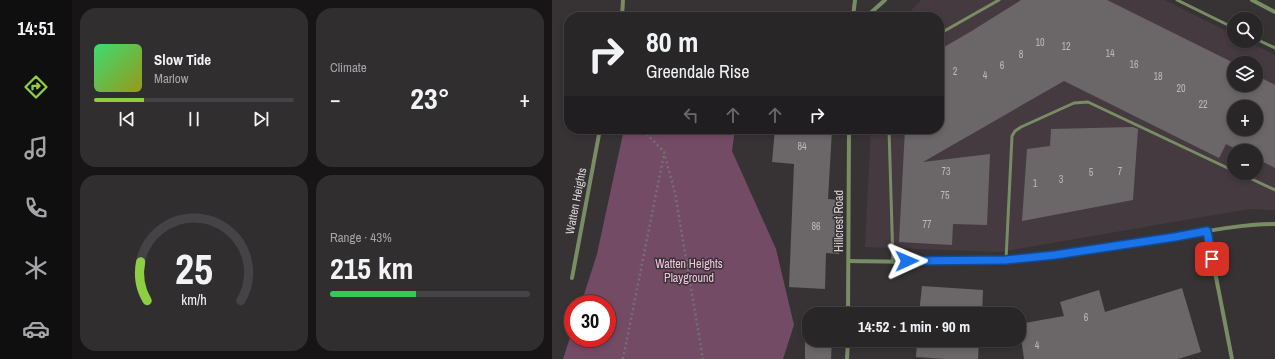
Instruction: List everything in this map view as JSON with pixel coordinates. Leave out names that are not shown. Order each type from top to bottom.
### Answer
[{"type":"street","points":[[622,12],[623,0]]},
{"type":"street","points":[[854,12],[855,0]]},
{"type":"street","points":[[872,12],[885,0]]},
{"type":"street","points":[[1252,0],[1275,12]]},
{"type":"street","name":"Watten Heights","points":[[572,278],[599,134]]},
{"type":"street","name":"Hillcrest Road","points":[[848,307],[849,134]]},
{"type":"street","points":[[849,261],[893,262],[1006,260],[1055,255],[1207,231],[1275,224]]},
{"type":"street","points":[[1207,231],[1232,359]]},
{"type":"street","points":[[847,359],[848,347]]},
{"type":"lane","points":[[944,31],[999,0]]},
{"type":"lane","points":[[1177,0],[1227,25]]},
{"type":"lane","points":[[1263,42],[1275,48]]},
{"type":"lane","points":[[1006,260],[1012,136],[1015,131],[1021,127],[1074,102],[1088,102],[1227,168]]},
{"type":"lane","points":[[889,134],[893,262]]},
{"type":"lane","points":[[1254,180],[1275,190]]},
{"type":"path","points":[[647,134],[664,152],[675,193],[703,359]]},
{"type":"path","points":[[623,359],[664,152]]},
{"type":"shaded area","points":[[921,0],[1165,0],[1227,31],[1227,48],[1261,48],[1275,55],[1275,210],[1249,209],[1000,252],[865,247],[871,134],[944,134],[944,12],[910,12]]},
{"type":"green space","name":"Watten Heights Playground","points":[[623,134],[734,134],[732,151],[776,249],[794,325],[783,359],[563,359],[567,347],[616,347],[616,295],[584,295],[597,254]]},
{"type":"building","points":[[1021,0],[1107,0],[1227,60],[1227,92],[1263,92],[1263,79],[1275,85],[1275,168],[1263,162],[1263,144],[1226,144],[1219,158],[1064,81],[923,162],[990,154],[987,225],[953,224],[952,245],[899,242],[905,134],[944,134],[944,47]]},
{"type":"building","points":[[1133,127],[1138,129],[1133,200],[1022,221],[1027,149],[1050,146],[1051,129]]},
{"type":"building","points":[[775,134],[832,134],[828,199],[842,200],[839,254],[826,253],[825,289],[789,287],[794,164],[772,162]]},
{"type":"building","points":[[922,286],[983,290],[982,307],[920,307]]},
{"type":"building","points":[[1182,288],[1201,352],[1178,359],[1024,359],[1022,347],[1026,347],[1026,323],[1064,316],[1060,302],[1099,290],[1105,312]]},
{"type":"building","points":[[805,347],[832,347],[831,359],[805,359]]},
{"type":"building","points":[[917,347],[979,347],[978,359],[916,357]]},
{"type":"route","points":[[907,261],[1006,260],[1055,255],[1207,231],[1212,259]]}]
